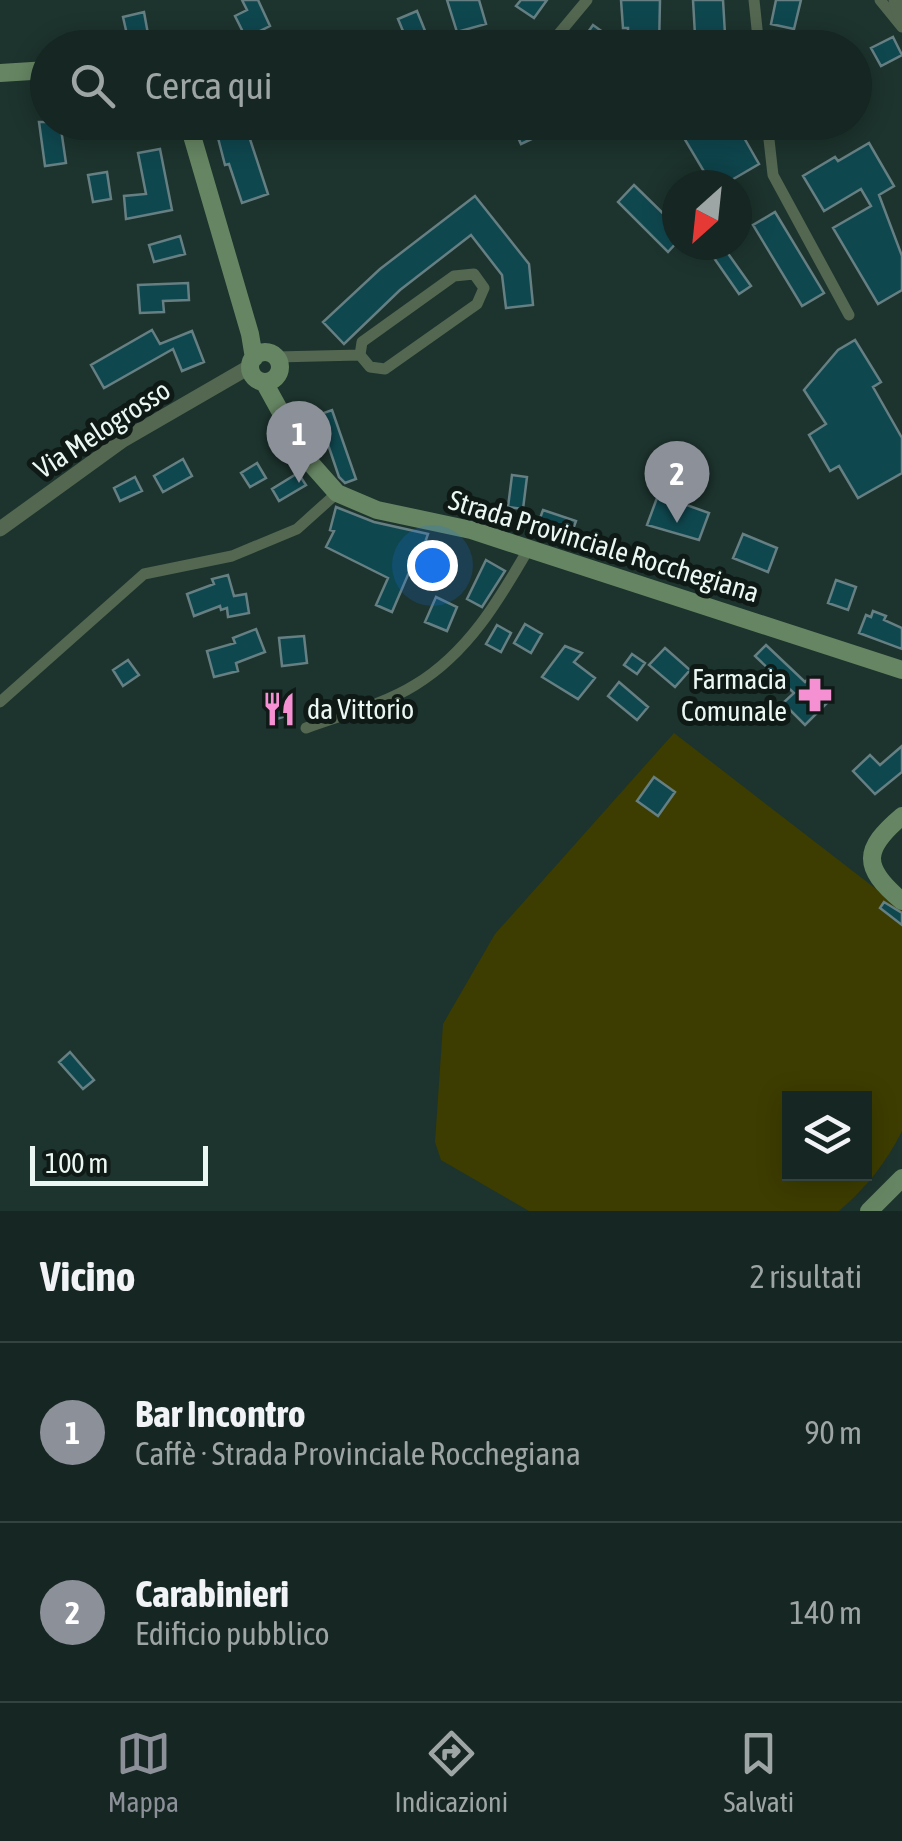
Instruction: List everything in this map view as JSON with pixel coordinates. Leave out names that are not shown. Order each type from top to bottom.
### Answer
[{"type":"main road","points":[[0,73],[30,71]]},
{"type":"main road","name":"Strada Provinciale Rocchegiana","points":[[193,140],[261,369],[306,458],[337,493],[377,510],[471,530],[529,548],[902,670]]},
{"type":"main road","points":[[902,816],[876,842],[871,860],[877,875],[902,901]]},
{"type":"main road","points":[[869,1211],[902,1178]]},
{"type":"street","points":[[562,30],[587,0]]},
{"type":"street","points":[[754,0],[757,30]]},
{"type":"street","points":[[880,0],[902,24]]},
{"type":"street","points":[[896,0],[902,24]]},
{"type":"street","points":[[769,140],[773,174],[850,315]]},
{"type":"street","points":[[474,274],[484,288],[477,304],[385,369],[370,368],[360,355],[362,342],[454,276],[474,274]]},
{"type":"street","points":[[261,369],[295,358],[360,355]]},
{"type":"street","name":"Via Melogrosso","points":[[0,530],[123,440],[261,369]]},
{"type":"street","points":[[0,702],[144,574],[227,558],[297,529],[337,493]]},
{"type":"street","points":[[306,728],[414,686],[446,662],[472,636],[529,548]]},
{"type":"shaded area","points":[[674,733],[902,909],[902,1131],[872,1177],[872,1091],[782,1091],[782,1181],[869,1181],[839,1211],[529,1211],[441,1160],[435,1142],[443,1024],[495,934]]},
{"type":"building","points":[[242,0],[258,0],[270,26],[242,30],[235,16],[247,10]]},
{"type":"building","points":[[447,0],[479,0],[486,24],[456,30]]},
{"type":"building","points":[[521,0],[547,0],[534,18],[516,6]]},
{"type":"building","points":[[621,0],[660,0],[659,30],[623,28]]},
{"type":"building","points":[[693,0],[723,0],[725,30],[695,30]]},
{"type":"building","points":[[776,0],[801,0],[794,29],[771,24]]},
{"type":"building","points":[[417,11],[425,30],[403,30],[398,19]]},
{"type":"building","points":[[144,12],[147,30],[126,30],[123,17]]},
{"type":"building","points":[[893,37],[902,55],[881,66],[872,48]]},
{"type":"building","points":[[41,140],[63,140],[66,163],[45,166]]},
{"type":"building","points":[[219,140],[250,140],[268,194],[242,203],[229,164],[225,165]]},
{"type":"building","points":[[685,140],[745,140],[759,164],[749,170],[703,170]]},
{"type":"building","points":[[869,143],[894,186],[879,195],[902,256],[902,290],[878,304],[833,228],[871,206],[861,189],[824,211],[803,176]]},
{"type":"building","points":[[160,149],[172,210],[126,219],[124,196],[146,194],[138,153]]},
{"type":"building","points":[[107,172],[111,199],[93,202],[88,175]]},
{"type":"building","points":[[634,185],[662,212],[662,246],[618,202]]},
{"type":"building","points":[[475,196],[529,264],[533,305],[506,308],[502,275],[471,235],[400,290],[344,344],[323,322],[380,269]]},
{"type":"building","points":[[775,212],[824,293],[802,306],[753,225]]},
{"type":"building","points":[[180,236],[185,254],[154,262],[149,245]]},
{"type":"building","points":[[715,260],[733,260],[751,286],[739,294]]},
{"type":"building","points":[[188,283],[189,300],[163,301],[164,312],[140,313],[138,285]]},
{"type":"building","points":[[152,330],[160,344],[192,331],[204,362],[182,371],[173,349],[104,388],[91,365]]},
{"type":"building","points":[[855,340],[881,382],[873,387],[902,438],[902,473],[858,498],[839,466],[830,471],[809,435],[826,424],[804,390],[838,350]]},
{"type":"building","points":[[332,410],[356,479],[345,483],[339,477],[318,415]]},
{"type":"building","points":[[183,459],[192,476],[163,492],[154,476]]},
{"type":"building","points":[[257,463],[266,478],[250,487],[241,473]]},
{"type":"building","points":[[298,473],[306,485],[279,501],[272,489]]},
{"type":"building","points":[[512,475],[527,477],[523,509],[508,507]]},
{"type":"building","points":[[135,477],[142,491],[120,501],[114,488]]},
{"type":"building","points":[[664,479],[687,488],[681,503],[709,513],[699,540],[647,525]]},
{"type":"building","points":[[336,507],[374,522],[428,534],[415,572],[410,570],[392,612],[376,605],[388,578],[326,547],[334,531],[330,530]]},
{"type":"building","points":[[543,510],[576,521],[572,532],[539,521]]},
{"type":"building","points":[[743,534],[777,548],[768,572],[733,558]]},
{"type":"building","points":[[486,560],[505,571],[482,607],[467,599]]},
{"type":"building","points":[[228,575],[234,596],[246,594],[249,613],[228,617],[227,608],[221,610],[220,606],[194,616],[187,594],[214,584],[212,579]]},
{"type":"building","points":[[836,580],[856,587],[848,610],[828,603]]},
{"type":"building","points":[[436,597],[457,607],[447,631],[425,622]]},
{"type":"building","points":[[873,611],[902,628],[902,649],[859,633],[866,615],[871,617]]},
{"type":"building","points":[[525,624],[542,634],[531,653],[514,643]]},
{"type":"building","points":[[497,625],[511,633],[501,652],[486,644]]},
{"type":"building","points":[[256,629],[265,652],[236,663],[238,671],[214,677],[207,651],[235,643],[233,638]]},
{"type":"building","points":[[304,636],[307,663],[282,666],[279,638]]},
{"type":"building","points":[[766,645],[805,682],[810,677],[831,699],[805,725],[783,703],[794,693],[755,656]]},
{"type":"building","points":[[565,646],[582,653],[574,662],[595,678],[578,699],[542,677]]},
{"type":"building","points":[[665,648],[690,670],[675,687],[649,665]]},
{"type":"building","points":[[632,654],[645,663],[637,674],[624,665]]},
{"type":"building","points":[[128,660],[139,675],[123,686],[113,670]]},
{"type":"building","points":[[619,682],[648,707],[637,720],[608,696]]},
{"type":"building","points":[[279,696],[286,716],[274,720],[267,701]]},
{"type":"building","points":[[902,746],[902,772],[875,794],[853,771],[870,755],[880,765]]},
{"type":"building","points":[[654,777],[675,792],[658,816],[637,801]]},
{"type":"building","points":[[884,902],[902,913],[902,925],[880,908]]},
{"type":"building","points":[[70,1052],[94,1080],[83,1089],[59,1062]]},
{"type":"place","name":"Bar Incontro","points":[[299,483]]},
{"type":"place","name":"Carabinieri","points":[[677,523]]},
{"type":"place","name":"Farmacia Comunale","points":[[815,695]]},
{"type":"place","name":"da Vittorio","points":[[279,709]]}]
